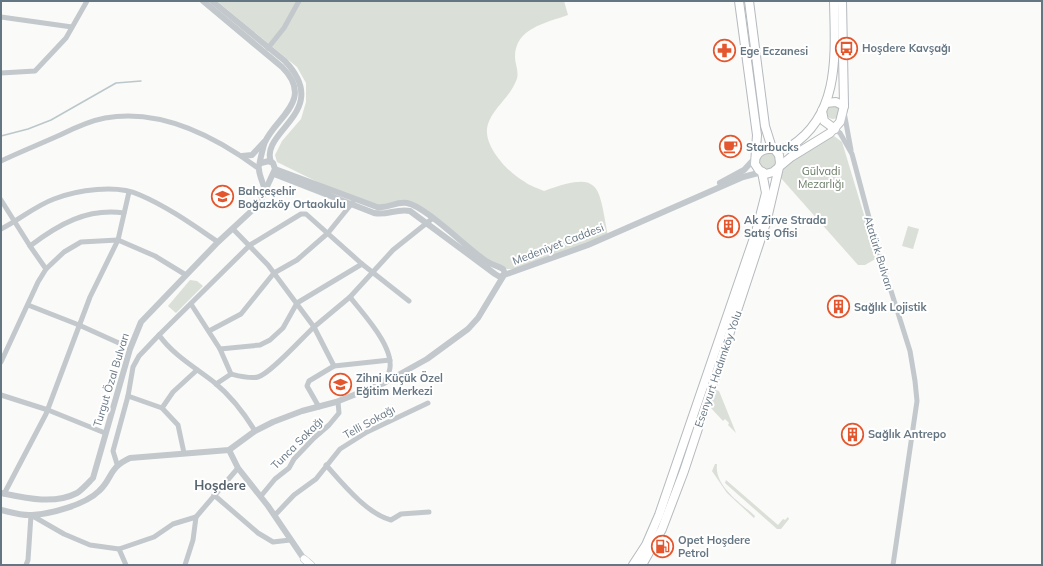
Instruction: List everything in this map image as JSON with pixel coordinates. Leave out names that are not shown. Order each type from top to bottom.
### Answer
[{"type":"main road","points":[[739,1],[757,135],[755,164],[762,172],[773,172],[791,157],[835,130],[824,121],[822,111]]},
{"type":"main road","points":[[749,1],[765,126],[773,150],[779,155],[779,167]]},
{"type":"main road","points":[[756,157],[761,150],[769,148],[773,150],[785,149],[798,141],[822,111],[826,103],[833,75],[834,1]]},
{"type":"main road","name":"Atatürk Bulvarı","points":[[835,130],[844,108],[842,1]]},
{"type":"main road","points":[[826,103],[836,102],[844,108]]},
{"type":"main road","name":"Esenyurt Hadımköy Yolu","points":[[633,565],[662,517],[684,471],[766,223],[779,167]]},
{"type":"main road","name":"Esenyurt Hadımköy Yolu","points":[[642,565],[652,549],[756,232],[766,193],[762,172]]},
{"type":"main road","points":[[305,562],[311,565]]},
{"type":"street","points":[[1,73],[35,71],[66,38],[87,1]]},
{"type":"street","points":[[203,1],[282,67],[291,79],[293,91],[292,105],[252,155],[242,156]]},
{"type":"street","points":[[212,1],[292,69],[298,81],[301,94],[297,112],[271,147],[270,154],[273,173]]},
{"type":"street","points":[[268,48],[284,28],[299,1]]},
{"type":"street","points":[[1,17],[72,27]]},
{"type":"street","name":"Atatürk Bulvarı","points":[[844,108],[852,154],[875,240],[910,350],[916,386],[917,401],[893,565]]},
{"type":"street","points":[[1,161],[87,123],[114,117],[150,118],[175,123],[207,137],[260,165]]},
{"type":"street","name":"Atatürk Bulvarı","points":[[835,130],[840,134],[852,154]]},
{"type":"street","points":[[265,190],[260,165],[266,139]]},
{"type":"street","points":[[683,202],[744,170],[756,157]]},
{"type":"street","points":[[260,165],[266,160],[271,162]]},
{"type":"street","points":[[683,202],[743,177],[762,172]]},
{"type":"street","points":[[273,173],[350,205],[378,214],[386,214],[400,210],[410,211],[430,220]]},
{"type":"street","points":[[261,175],[266,177],[273,173],[354,200],[384,208],[406,202],[416,206],[430,220],[495,274],[500,277],[504,275]]},
{"type":"street","name":"Turgut Özal Bulvarı","points":[[2,494],[46,500],[77,493],[93,478],[130,349],[141,322],[218,242],[259,204],[273,173]]},
{"type":"street","points":[[1,229],[53,199],[92,189],[139,194],[182,216],[218,242]]},
{"type":"street","points":[[2,494],[48,410],[90,297],[118,240],[129,192]]},
{"type":"street","points":[[1,200],[46,269]]},
{"type":"street","points":[[209,331],[240,314],[274,273],[296,260],[328,233],[354,200]]},
{"type":"street","name":"Medeniyet Caddesi","points":[[229,450],[255,431],[273,422],[338,402],[384,383],[427,359],[468,329],[478,318],[504,275],[588,245],[683,202]]},
{"type":"street","points":[[30,246],[55,227],[80,217],[108,211],[124,213]]},
{"type":"street","points":[[117,464],[113,451],[128,396],[133,367],[139,356],[250,245],[301,214],[306,214],[362,264],[410,301]]},
{"type":"street","points":[[216,384],[231,374],[244,377],[259,377],[268,371],[314,327],[350,297],[393,250],[430,220]]},
{"type":"street","points":[[233,228],[274,273],[297,303],[314,327],[334,366]]},
{"type":"street","points":[[1,362],[46,269],[64,252],[81,242],[118,240],[155,256],[186,275]]},
{"type":"street","points":[[220,349],[260,345],[270,340],[283,328],[297,303],[362,264]]},
{"type":"street","points":[[350,297],[385,343],[390,360],[390,371],[384,383]]},
{"type":"street","points":[[191,304],[220,349],[231,374]]},
{"type":"street","points":[[28,305],[79,325],[120,344]]},
{"type":"street","points":[[159,335],[164,342],[216,384],[241,408],[255,431]]},
{"type":"street","points":[[319,407],[307,386],[309,381],[334,366],[390,360]]},
{"type":"street","points":[[162,408],[173,392],[197,370]]},
{"type":"street","points":[[1,395],[48,410],[105,433]]},
{"type":"street","points":[[128,396],[162,408],[178,425],[184,453]]},
{"type":"street","name":"Tunca Sokağı","points":[[261,496],[314,438],[329,426],[339,413],[338,402]]},
{"type":"street","name":"Telli Sokağı","points":[[274,516],[294,495],[316,479],[340,449],[367,432],[428,403]]},
{"type":"street","points":[[1,510],[30,515],[62,510],[87,499],[99,491],[117,464],[130,458],[229,450],[238,468],[261,496],[305,562]]},
{"type":"street","points":[[326,465],[343,484],[380,518],[391,520],[401,514],[429,512]]},
{"type":"street","points":[[184,565],[193,540],[196,517],[238,468]]},
{"type":"street","points":[[214,495],[258,533],[273,542],[290,540]]},
{"type":"street","points":[[30,515],[64,534],[90,545],[119,550],[154,537],[173,524],[196,517]]},
{"type":"street","points":[[26,565],[28,560],[30,515]]},
{"type":"street","points":[[119,550],[126,565]]},
{"type":"green space","points":[[217,1],[564,1],[568,15],[533,28],[520,39],[516,47],[515,57],[517,78],[510,92],[490,118],[487,132],[488,140],[492,149],[504,165],[518,178],[532,186],[544,191],[577,182],[587,183],[594,186],[599,194],[602,204],[608,236],[519,269],[503,269],[491,264],[412,204],[390,207],[354,200],[277,162],[275,155],[282,141],[301,119],[306,102],[306,83],[297,67]]},
{"type":"green space","points":[[833,105],[838,107],[840,112],[838,117],[833,119],[828,117],[826,112],[828,107]]},
{"type":"green space","name":"Gülvadi Mezarlığı","points":[[834,136],[842,142],[877,258],[865,265],[858,265],[780,177],[786,165]]},
{"type":"green space","points":[[768,152],[774,155],[777,161],[774,167],[768,170],[762,167],[759,161],[762,155]]},
{"type":"green space","points":[[908,226],[919,229],[913,249],[902,246]]},
{"type":"green space","points":[[190,280],[197,281],[203,286],[176,313],[168,306]]},
{"type":"green space","points":[[716,390],[719,391],[736,433],[728,425],[729,423],[725,419],[723,421],[711,408]]},
{"type":"green space","points":[[715,464],[717,464],[717,472],[724,487],[736,500],[755,516],[754,518],[727,493],[712,471]]},
{"type":"green space","points":[[726,480],[778,525],[783,519],[785,520],[788,517],[789,519],[781,529],[777,529],[725,483]]},
{"type":"waterway","points":[[1,136],[28,129],[51,120],[116,83],[141,81]]},
{"type":"place","name":"Hoşdere Kavşağı","points":[[846,48]]},
{"type":"place","name":"Ege Eczanesi","points":[[724,51]]},
{"type":"place","name":"Starbucks","points":[[731,147]]},
{"type":"place","name":"Bahçeşehir Boğazköy Ortaokulu","points":[[222,197]]},
{"type":"place","name":"Ak Zirve Strada Satış Ofisi","points":[[728,226]]},
{"type":"place","name":"Sağlık Lojistik","points":[[838,307]]},
{"type":"place","name":"Zihni Küçük Özel Eğitim Merkezi","points":[[340,384]]},
{"type":"place","name":"Sağlık Antrepo","points":[[852,434]]},
{"type":"place","name":"Opet Hoşdere Petrol","points":[[662,546]]},
{"type":"district","name":"Hoşdere","points":[[220,485]]}]
